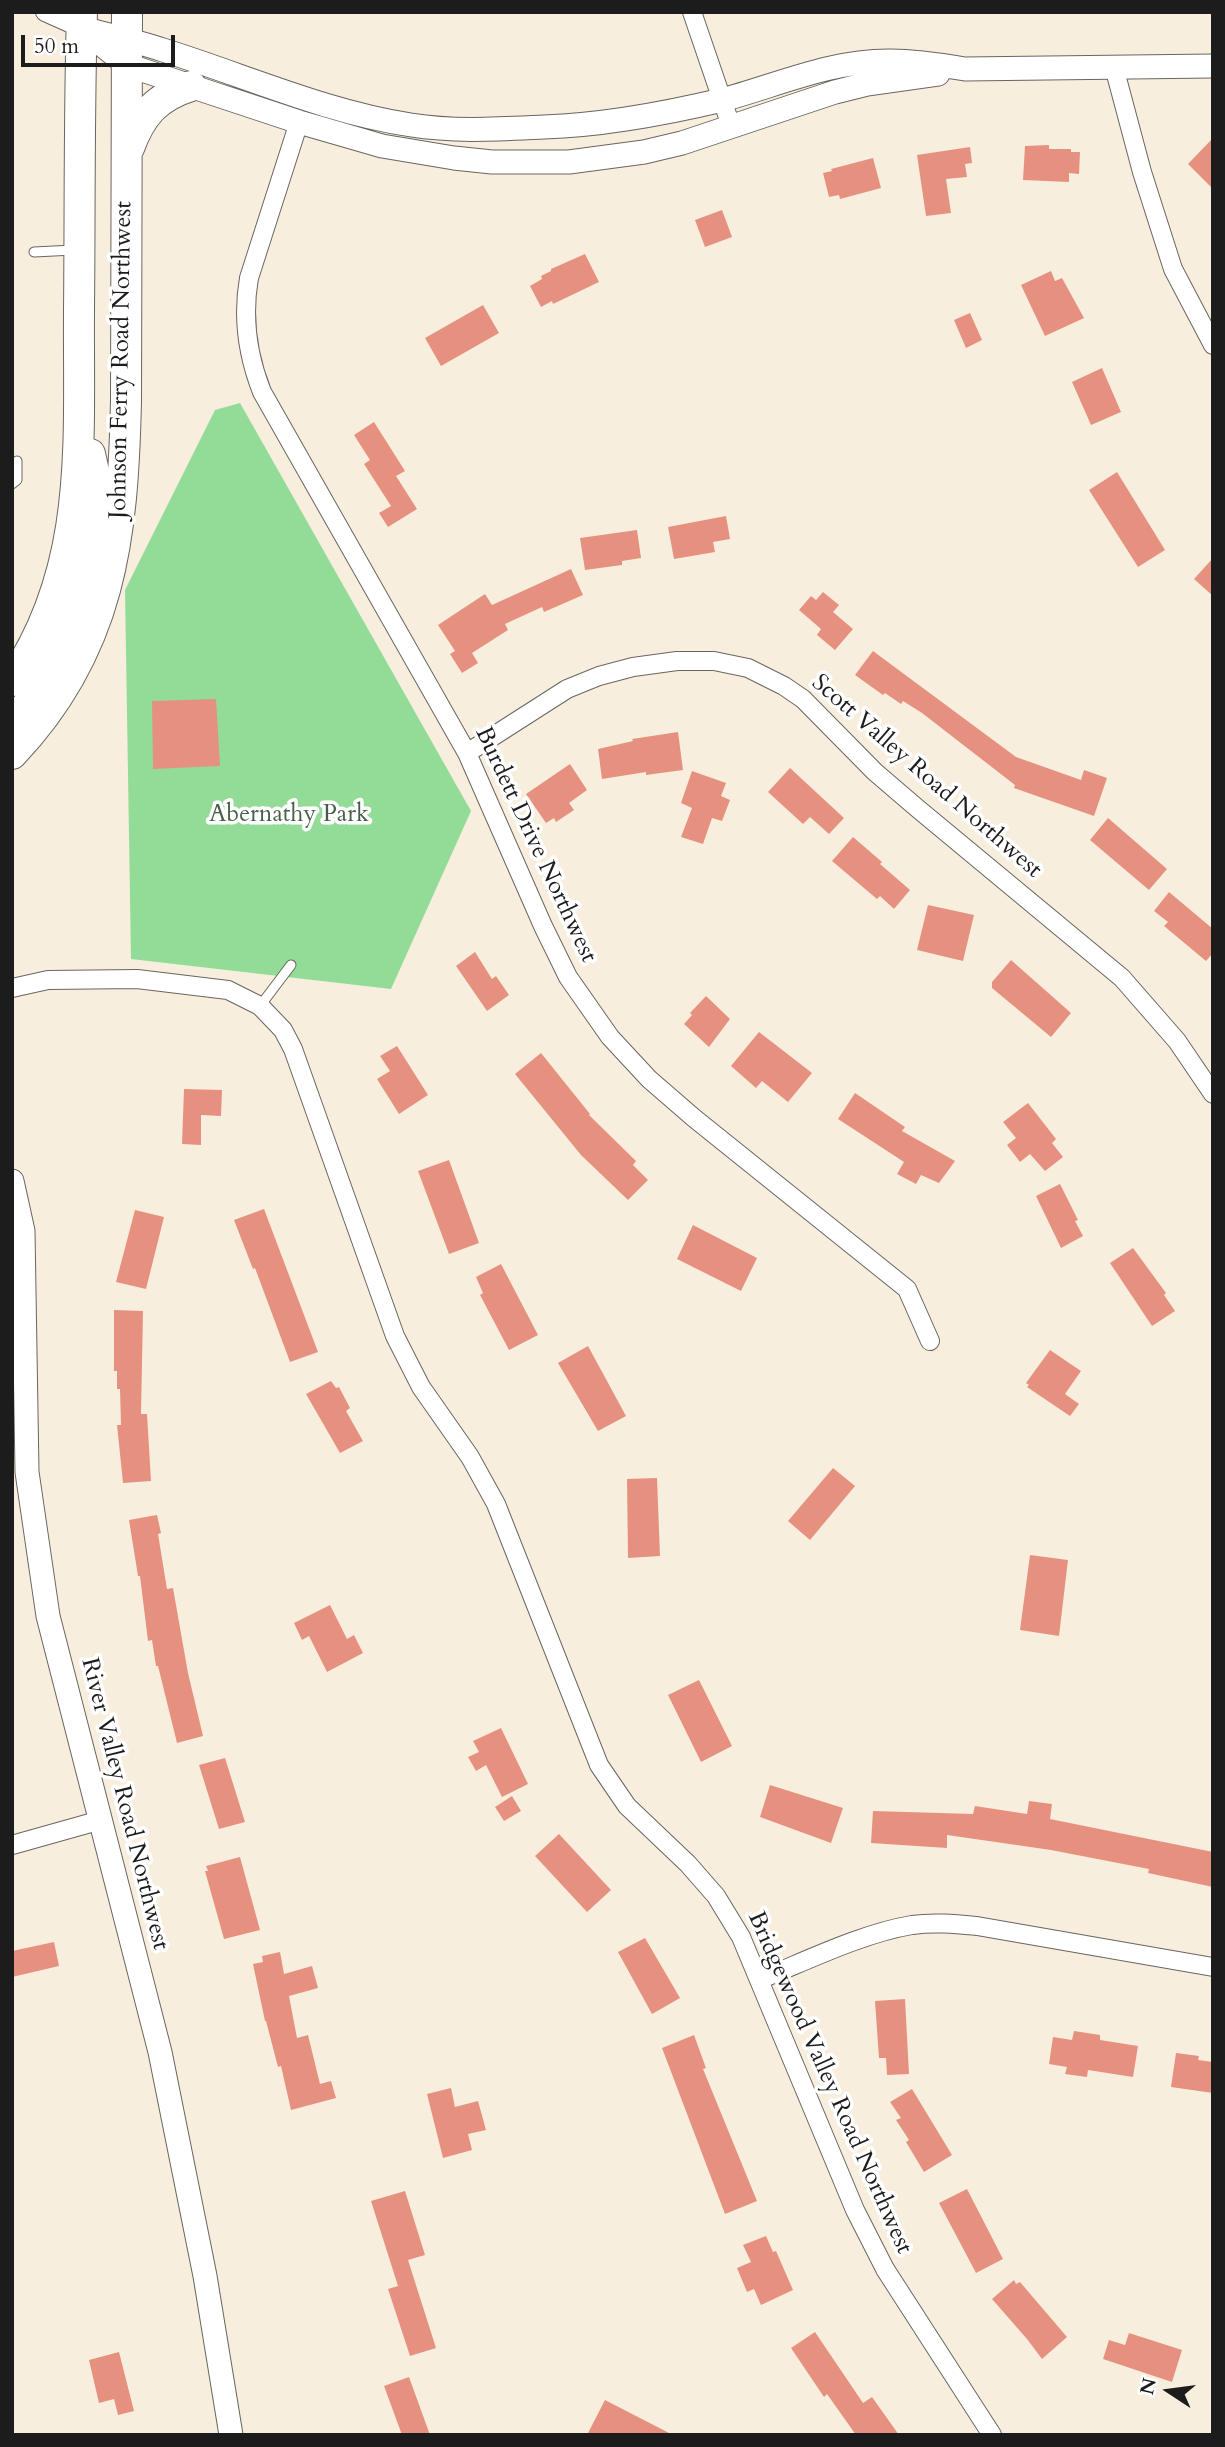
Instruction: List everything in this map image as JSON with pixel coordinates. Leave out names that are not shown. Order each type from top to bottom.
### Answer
[{"type":"main road","name":"Johnson Ferry Road Northwest","points":[[12,681],[46,622],[65,566],[76,497],[81,20]]},
{"type":"main road","name":"Johnson Ferry Road Northwest","points":[[12,754],[43,719],[79,659],[109,583],[118,539],[125,452],[127,38]]},
{"type":"main road","points":[[126,155],[149,110],[163,97],[191,86]]},
{"type":"main road","points":[[12,725],[41,686],[63,646],[94,561],[98,518],[95,474],[78,414]]},
{"type":"street","points":[[45,12],[81,20],[309,100],[413,125],[493,128],[594,124],[722,99],[848,65],[890,61],[965,69]]},
{"type":"street","points":[[692,12],[731,126]]},
{"type":"street","points":[[127,38],[191,86],[363,142],[417,153],[482,161],[531,163],[569,162],[644,152],[682,143],[835,92],[867,84],[965,69],[1213,66]]},
{"type":"street","points":[[1114,67],[1142,172],[1173,269],[1213,345]]},
{"type":"street","name":"Burdett Drive Northwest","points":[[299,122],[249,278],[246,299],[250,359],[262,392],[467,753],[568,977],[610,1037],[649,1079],[694,1118],[907,1289],[930,1342]]},
{"type":"street","name":"Scott Valley Road Northwest","points":[[467,753],[567,689],[599,676],[633,667],[677,661],[714,661],[748,668],[803,699],[876,772],[917,808],[1122,978],[1177,1041],[1213,1094]]},
{"type":"street","name":"Bridgewood Valley Road Northwest","points":[[12,988],[48,980],[137,979],[228,990],[260,1006],[283,1030],[293,1049],[395,1336],[421,1387],[470,1457],[496,1504],[599,1765],[627,1805],[688,1864],[716,1896],[741,1937],[855,2210],[885,2269],[992,2435]]},
{"type":"street","name":"River Valley Road Northwest","points":[[12,1181],[23,1231],[27,1472],[41,1577],[48,1616],[160,2052],[205,2276],[231,2435]]},
{"type":"street","points":[[12,1845],[101,1821]]},
{"type":"street","points":[[759,1980],[881,1932],[913,1925],[945,1923],[977,1926],[1213,1967]]},
{"type":"lane","points":[[34,253],[79,250]]},
{"type":"lane","points":[[12,484],[17,480],[17,461]]},
{"type":"lane","points":[[260,1006],[291,965]]},
{"type":"green space","name":"Abernathy Park","points":[[240,403],[471,811],[391,989],[131,959],[125,590],[215,410]]},
{"type":"building","points":[[1213,138],[1213,189],[1188,164]]},
{"type":"building","points":[[1049,145],[1049,149],[1071,149],[1071,152],[1080,152],[1079,174],[1069,173],[1069,182],[1023,180],[1025,146]]},
{"type":"building","points":[[970,147],[972,163],[965,164],[967,177],[946,179],[951,213],[926,216],[917,155]]},
{"type":"building","points":[[873,158],[881,188],[840,199],[839,195],[829,197],[823,173]]},
{"type":"building","points":[[722,210],[732,237],[705,247],[695,220]]},
{"type":"building","points":[[585,254],[599,282],[541,307],[530,286],[542,279],[541,276],[551,269]]},
{"type":"building","points":[[1051,271],[1055,281],[1062,278],[1084,318],[1045,336],[1021,285]]},
{"type":"building","points":[[483,305],[499,333],[441,366],[425,338]]},
{"type":"building","points":[[970,313],[982,340],[966,348],[954,320]]},
{"type":"building","points":[[1102,368],[1121,412],[1091,425],[1072,382]]},
{"type":"building","points":[[374,422],[405,471],[396,476],[417,509],[388,527],[379,513],[391,506],[364,464],[370,460],[354,435]]},
{"type":"building","points":[[1117,472],[1165,550],[1138,567],[1089,490]]},
{"type":"building","points":[[726,516],[730,539],[713,542],[715,552],[674,559],[668,527]]},
{"type":"building","points":[[637,530],[641,558],[622,561],[622,565],[585,570],[580,538]]},
{"type":"building","points":[[1213,558],[1213,596],[1194,579]]},
{"type":"building","points":[[571,569],[583,595],[544,612],[542,607],[505,624],[508,630],[472,653],[478,663],[462,673],[450,654],[455,651],[438,625],[485,594],[492,605]]},
{"type":"building","points":[[823,592],[839,605],[833,612],[853,629],[835,650],[817,635],[821,629],[799,610],[811,596],[816,600]]},
{"type":"building","points":[[873,651],[1016,757],[1081,780],[1084,770],[1107,778],[1094,816],[1014,788],[1015,785],[922,713],[903,701],[901,704],[885,693],[883,695],[855,675]]},
{"type":"building","points":[[216,699],[220,766],[153,769],[152,701]]},
{"type":"building","points":[[678,732],[683,770],[602,779],[598,749],[633,741],[632,739]]},
{"type":"building","points":[[570,764],[587,790],[569,803],[574,810],[556,822],[554,818],[546,823],[526,794]]},
{"type":"building","points":[[790,768],[844,818],[829,834],[810,817],[803,824],[768,792]]},
{"type":"building","points":[[692,771],[726,783],[721,796],[730,800],[722,821],[712,818],[703,844],[681,837],[692,808],[681,803]]},
{"type":"building","points":[[1108,818],[1167,869],[1149,890],[1090,840]]},
{"type":"building","points":[[853,837],[910,890],[894,909],[880,896],[877,899],[832,861]]},
{"type":"building","points":[[1169,892],[1213,929],[1213,953],[1206,961],[1164,926],[1168,922],[1154,911]]},
{"type":"building","points":[[928,905],[974,915],[963,961],[917,950]]},
{"type":"building","points":[[475,952],[492,979],[496,976],[509,995],[487,1011],[456,966]]},
{"type":"building","points":[[1011,960],[1071,1013],[1051,1037],[992,988],[992,982]]},
{"type":"building","points":[[706,996],[730,1019],[709,1047],[684,1024]]},
{"type":"building","points":[[759,1032],[812,1073],[788,1102],[762,1081],[756,1088],[731,1066]]},
{"type":"building","points":[[397,1046],[428,1095],[399,1114],[377,1079],[390,1071],[380,1056]]},
{"type":"building","points":[[541,1053],[589,1115],[636,1161],[633,1165],[648,1180],[628,1200],[581,1155],[515,1074]]},
{"type":"building","points":[[184,1089],[222,1090],[221,1116],[201,1115],[201,1145],[182,1144]]},
{"type":"building","points":[[855,1093],[905,1127],[902,1131],[955,1161],[939,1183],[921,1175],[916,1184],[897,1174],[904,1162],[838,1119]]},
{"type":"building","points":[[1028,1103],[1056,1139],[1052,1143],[1063,1157],[1045,1171],[1030,1154],[1020,1162],[1007,1145],[1016,1138],[1003,1122]]},
{"type":"building","points":[[449,1160],[479,1243],[449,1254],[418,1171]]},
{"type":"building","points":[[1060,1184],[1083,1236],[1061,1248],[1036,1196]]},
{"type":"building","points":[[264,1209],[318,1352],[290,1362],[234,1220]]},
{"type":"building","points":[[135,1210],[164,1217],[146,1289],[116,1282]]},
{"type":"building","points":[[693,1225],[757,1258],[741,1291],[677,1259]]},
{"type":"building","points":[[1133,1248],[1166,1293],[1164,1295],[1175,1311],[1152,1326],[1110,1263]]},
{"type":"building","points":[[501,1264],[538,1335],[509,1350],[480,1295],[483,1293],[476,1277]]},
{"type":"building","points":[[114,1310],[143,1311],[141,1414],[147,1414],[151,1481],[123,1483],[117,1425],[121,1425],[120,1389],[117,1389],[117,1371],[114,1371]]},
{"type":"building","points":[[588,1346],[626,1416],[598,1431],[558,1363]]},
{"type":"building","points":[[1050,1350],[1081,1371],[1065,1394],[1079,1404],[1070,1416],[1027,1387],[1029,1385],[1026,1383]]},
{"type":"building","points":[[331,1381],[336,1388],[339,1387],[350,1408],[346,1411],[363,1441],[340,1453],[306,1394]]},
{"type":"building","points":[[833,1468],[855,1486],[810,1540],[788,1521]]},
{"type":"building","points":[[657,1478],[660,1556],[628,1558],[627,1479]]},
{"type":"building","points":[[157,1515],[167,1589],[173,1588],[188,1673],[203,1736],[177,1743],[156,1666],[152,1640],[148,1641],[140,1576],[129,1520]]},
{"type":"building","points":[[1030,1555],[1068,1560],[1059,1636],[1020,1630]]},
{"type":"building","points":[[330,1605],[347,1639],[354,1635],[363,1653],[327,1672],[309,1636],[302,1640],[294,1623]]},
{"type":"building","points":[[699,1680],[732,1746],[701,1762],[668,1695]]},
{"type":"building","points":[[501,1728],[528,1784],[502,1797],[486,1765],[476,1771],[468,1757],[479,1752],[473,1741]]},
{"type":"building","points":[[225,1758],[245,1822],[219,1829],[199,1765]]},
{"type":"building","points":[[770,1785],[843,1808],[831,1843],[760,1817]]},
{"type":"building","points":[[512,1796],[521,1811],[504,1821],[495,1807]]},
{"type":"building","points":[[1029,1801],[1052,1804],[1050,1819],[1213,1852],[1213,1887],[1148,1873],[1149,1869],[1051,1850],[947,1835],[947,1848],[871,1843],[873,1811],[973,1814],[975,1806],[1027,1814]]},
{"type":"building","points":[[559,1834],[611,1890],[587,1912],[535,1856]]},
{"type":"building","points":[[240,1857],[260,1930],[224,1939],[205,1871],[208,1871],[206,1866]]},
{"type":"building","points":[[645,1938],[680,1998],[652,2014],[618,1952]]},
{"type":"building","points":[[54,1942],[59,1966],[12,1977],[12,1951]]},
{"type":"building","points":[[280,1952],[284,1974],[312,1966],[318,1988],[289,1996],[297,2038],[308,2035],[320,2084],[331,2081],[336,2098],[291,2110],[281,2066],[278,2067],[265,2021],[253,1964],[263,1962],[262,1956]]},
{"type":"building","points":[[905,1999],[909,2074],[887,2075],[886,2058],[879,2058],[875,2001]]},
{"type":"building","points":[[1074,2031],[1100,2035],[1100,2040],[1138,2046],[1133,2077],[1088,2070],[1087,2077],[1065,2074],[1067,2067],[1049,2064],[1053,2037],[1072,2040]]},
{"type":"building","points":[[694,2035],[706,2068],[703,2069],[757,2201],[725,2214],[662,2048]]},
{"type":"building","points":[[1176,2053],[1199,2056],[1198,2060],[1213,2062],[1213,2093],[1171,2087]]},
{"type":"building","points":[[451,2088],[455,2107],[478,2101],[486,2130],[468,2134],[472,2150],[443,2158],[427,2094]]},
{"type":"building","points":[[912,2089],[952,2155],[924,2172],[906,2142],[909,2140],[896,2120],[901,2118],[890,2102]]},
{"type":"building","points":[[967,2189],[1003,2259],[976,2273],[939,2203]]},
{"type":"building","points":[[405,2191],[425,2255],[408,2260],[436,2348],[410,2356],[388,2289],[398,2286],[371,2201]]},
{"type":"building","points":[[766,2236],[773,2252],[776,2251],[793,2290],[761,2305],[754,2289],[747,2292],[737,2268],[751,2262],[743,2245]]},
{"type":"building","points":[[1014,2280],[1016,2284],[1020,2282],[1067,2337],[1042,2359],[992,2299]]},
{"type":"building","points":[[815,2332],[863,2403],[872,2397],[899,2435],[856,2435],[827,2394],[824,2397],[791,2348]]},
{"type":"building","points":[[1129,2333],[1182,2350],[1172,2382],[1103,2359],[1109,2340],[1125,2345]]},
{"type":"building","points":[[119,2352],[134,2411],[118,2415],[114,2399],[99,2403],[89,2360]]},
{"type":"building","points":[[409,2377],[430,2435],[402,2435],[384,2386]]},
{"type":"building","points":[[605,2400],[673,2435],[587,2435]]}]
